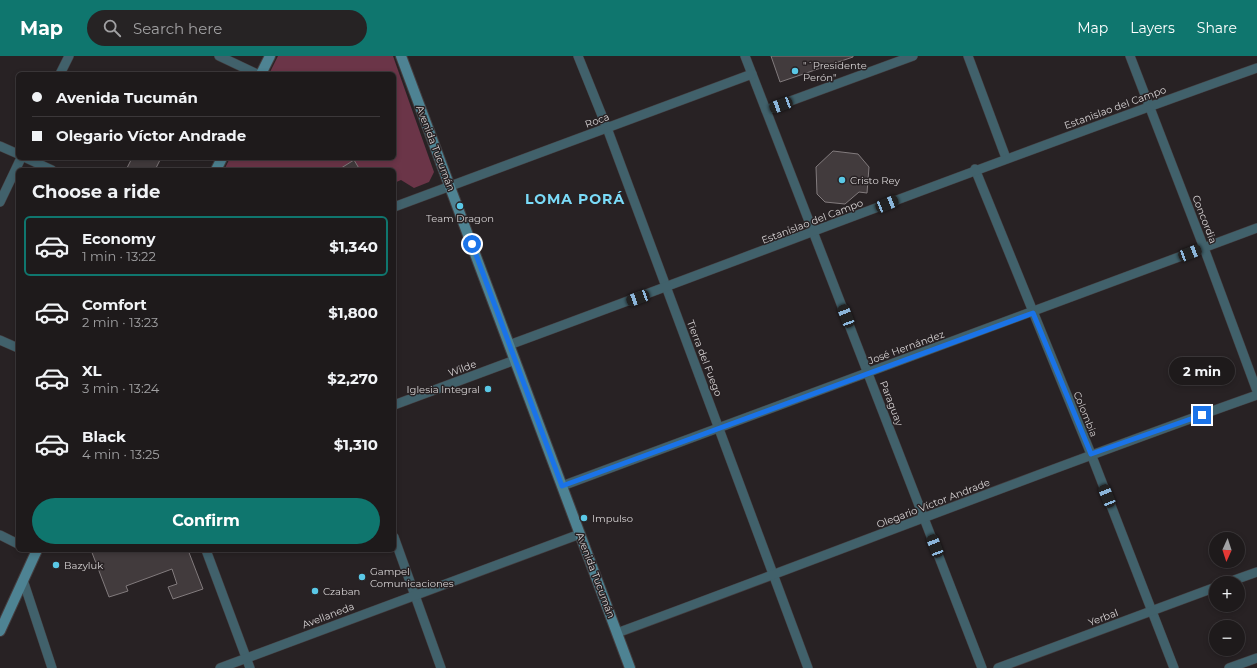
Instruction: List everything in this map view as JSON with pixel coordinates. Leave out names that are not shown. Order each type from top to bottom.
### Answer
[{"type":"main road","points":[[262,72],[270,56]]},
{"type":"main road","name":"Avenida Tucumán","points":[[401,56],[630,668]]},
{"type":"main road","points":[[0,631],[35,552]]},
{"type":"street","points":[[61,72],[69,56]]},
{"type":"street","points":[[218,56],[253,72]]},
{"type":"street","name":"Tierra del Fuego","points":[[578,56],[607,128],[808,668]]},
{"type":"street","name":"Paraguay","points":[[745,56],[982,668]]},
{"type":"street","points":[[766,110],[913,56]]},
{"type":"street","points":[[968,56],[1006,158]]},
{"type":"street","name":"Concordia","points":[[1130,56],[1257,391]]},
{"type":"street","name":"Estanislao del Campo","points":[[510,345],[814,232],[975,169],[1257,68]]},
{"type":"street","name":"Roca","points":[[396,206],[752,74]]},
{"type":"street","points":[[0,146],[16,153]]},
{"type":"street","points":[[30,160],[48,168]]},
{"type":"street","points":[[0,202],[16,168]]},
{"type":"street","name":"Colombia","points":[[975,169],[1091,454],[1174,668]]},
{"type":"street","name":"José Hernández","points":[[562,486],[868,372],[1033,313],[1257,228]]},
{"type":"street","points":[[0,340],[16,347]]},
{"type":"street","name":"Wilde","points":[[396,404],[515,360]]},
{"type":"street","name":"Olegario Víctor Andrade","points":[[617,633],[925,518],[1091,454],[1257,395]]},
{"type":"street","name":"Avellaneda","points":[[220,668],[580,534]]},
{"type":"street","points":[[0,535],[16,543]]},
{"type":"street","points":[[396,543],[441,668]]},
{"type":"street","points":[[207,552],[250,668]]},
{"type":"street","points":[[1245,576],[1257,572]]},
{"type":"street","points":[[23,580],[52,668]]},
{"type":"street","name":"Yerbal","points":[[998,668],[1209,590]]},
{"type":"street","points":[[1229,668],[1257,658]]},
{"type":"shaded area","points":[[278,56],[393,56],[434,172],[429,182],[414,188],[401,180],[396,182],[396,168],[225,168],[229,160],[396,160],[396,72],[270,72]]},
{"type":"building","name":"\"´Presidente Perón\"","points":[[771,56],[853,56],[853,57],[780,82]]},
{"type":"building","name":"Cristo Rey","points":[[833,151],[858,154],[869,167],[867,193],[859,192],[845,204],[825,202],[817,194],[816,167]]},
{"type":"building","points":[[131,160],[160,160],[156,168],[127,168]]},
{"type":"building","points":[[354,160],[359,168],[341,168]]},
{"type":"building","points":[[92,552],[189,552],[203,589],[173,599],[168,587],[177,584],[172,569],[126,586],[128,591],[109,597]]},
{"type":"place","name":"\"´Presidente Perón\"","points":[[795,71]]},
{"type":"place","name":"Cristo Rey","points":[[842,180]]},
{"type":"place","name":"Team Dragon","points":[[460,206]]},
{"type":"place","name":"Iglesia Integral","points":[[488,389]]},
{"type":"place","name":"Impulso","points":[[584,518]]},
{"type":"place","name":"Bazyluk","points":[[56,565]]},
{"type":"place","name":"Gampel Comunicaciones","points":[[362,577]]},
{"type":"place","name":"Czaban","points":[[315,591]]},
{"type":"district","name":"LOMA PORÁ","points":[[575,199]]},
{"type":"route","points":[[472,244],[562,486],[868,372],[1033,313],[1091,454],[1202,415]]}]
